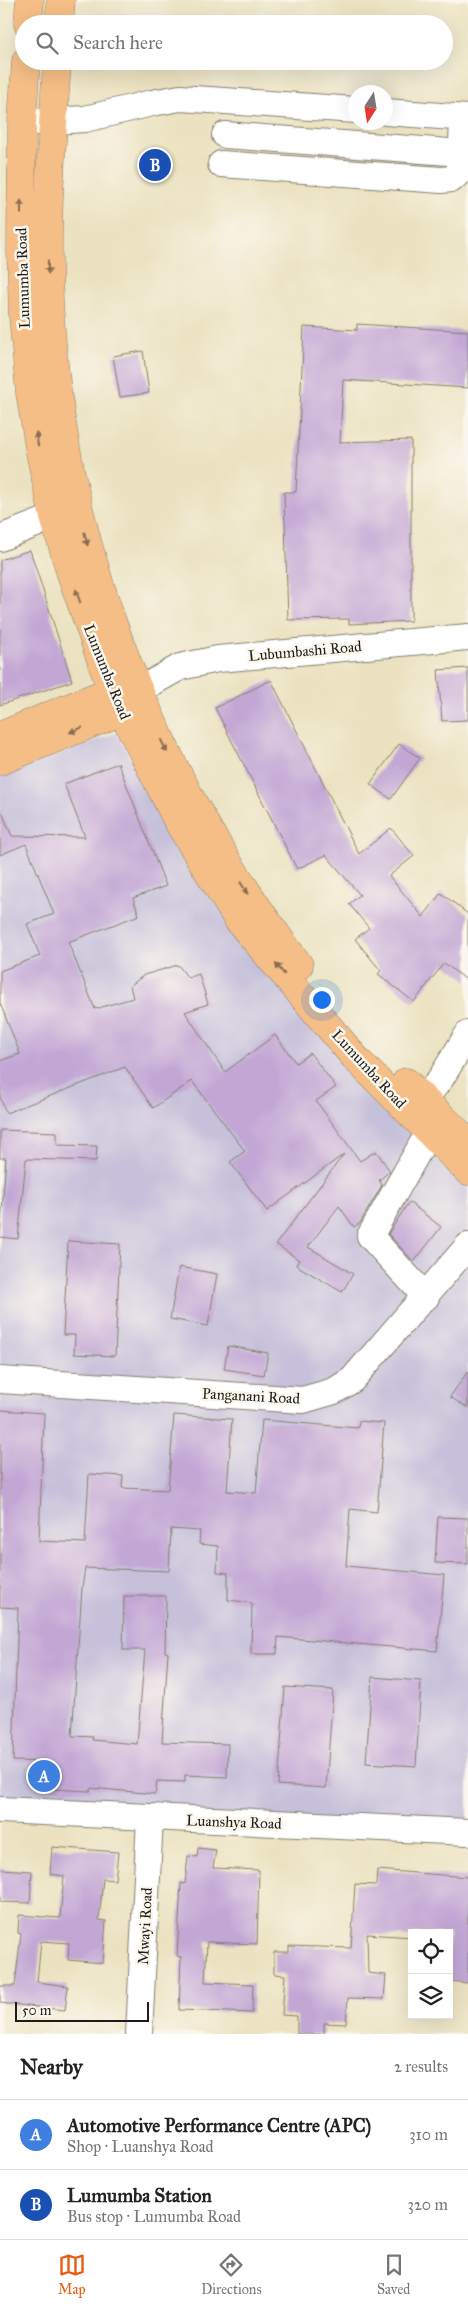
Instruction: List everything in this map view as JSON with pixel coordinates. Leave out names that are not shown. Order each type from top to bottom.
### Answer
[{"type":"main road","points":[[29,15],[30,0]]},
{"type":"main road","points":[[59,15],[60,0]]},
{"type":"main road","name":"Lumumba Road","points":[[25,70],[22,123],[23,316],[32,403],[40,452],[54,517],[70,571],[131,694],[199,816],[259,912],[307,975],[363,1040],[468,1142]]},
{"type":"main road","name":"Lumumba Road","points":[[56,70],[48,244],[50,314],[56,389],[74,491],[93,565],[131,694],[178,822],[238,920],[357,1060],[468,1171]]},
{"type":"main road","points":[[0,736],[131,694]]},
{"type":"main road","points":[[0,761],[131,694]]},
{"type":"street","points":[[22,123],[85,120],[180,98],[348,109]]},
{"type":"street","points":[[221,164],[441,180],[452,179],[461,170],[466,118],[393,113]]},
{"type":"street","points":[[225,135],[462,153]]},
{"type":"street","points":[[0,538],[54,517]]},
{"type":"street","name":"Lubumbashi Road","points":[[131,694],[180,667],[218,659],[468,637]]},
{"type":"street","points":[[424,1100],[441,1078],[468,1034]]},
{"type":"street","points":[[426,1297],[370,1236],[429,1132]]},
{"type":"street","name":"Panganani Road","points":[[0,1380],[303,1400],[334,1391],[352,1380],[426,1297],[468,1246]]},
{"type":"street","name":"Luanshya Road","points":[[0,1810],[468,1832]]},
{"type":"street","name":"Mwayi Road","points":[[139,2034],[150,1818]]},
{"type":"shaded area","points":[[117,733],[167,825],[468,1169],[468,1836],[0,1812],[0,775]]},
{"type":"building","points":[[357,324],[468,331],[468,388],[343,380],[340,442],[411,440],[411,621],[349,624],[349,619],[288,620],[284,492],[296,492],[304,327],[357,330]]},
{"type":"building","points":[[143,351],[149,393],[120,397],[113,356]]},
{"type":"building","points":[[30,550],[72,681],[0,705],[0,560]]},
{"type":"building","points":[[468,668],[468,720],[442,721],[438,670]]},
{"type":"building","points":[[271,680],[359,854],[391,828],[414,856],[389,876],[423,917],[441,893],[468,914],[468,981],[444,963],[414,1002],[378,974],[381,971],[355,939],[369,928],[349,904],[360,895],[326,855],[297,869],[215,708]]},
{"type":"building","points":[[399,744],[420,758],[391,799],[370,784]]},
{"type":"building","points":[[118,763],[166,886],[133,898],[139,915],[68,942],[95,1009],[133,998],[130,986],[144,975],[178,965],[188,978],[199,974],[208,1004],[185,1012],[225,1072],[275,1035],[296,1063],[310,1053],[336,1087],[316,1101],[360,1161],[376,1151],[390,1171],[379,1180],[382,1185],[360,1223],[354,1227],[339,1206],[308,1247],[353,1274],[342,1292],[296,1265],[299,1260],[276,1244],[344,1154],[267,1211],[230,1162],[245,1151],[192,1081],[153,1108],[125,1067],[6,1113],[0,1097],[0,1061],[20,1054],[0,1003],[0,971],[40,956],[27,924],[54,914],[26,844],[0,855],[0,808],[12,836],[85,837],[64,784]]},
{"type":"building","points":[[0,1130],[57,1132],[57,1145],[97,1146],[96,1161],[26,1159],[18,1239],[0,1237],[6,1158],[0,1158]]},
{"type":"building","points":[[409,1202],[441,1227],[414,1262],[388,1234]]},
{"type":"building","points":[[68,1241],[120,1244],[115,1356],[74,1354],[75,1335],[63,1335]]},
{"type":"building","points":[[179,1267],[217,1274],[208,1326],[170,1319]]},
{"type":"building","points":[[228,1346],[268,1353],[264,1375],[224,1369]]},
{"type":"building","points":[[468,1371],[468,1408],[450,1397]]},
{"type":"building","points":[[0,1410],[44,1413],[39,1541],[85,1543],[89,1474],[123,1476],[122,1488],[168,1490],[174,1415],[232,1419],[227,1491],[256,1493],[262,1420],[358,1428],[359,1421],[384,1423],[377,1512],[350,1509],[346,1566],[444,1575],[437,1651],[278,1637],[277,1654],[251,1654],[252,1603],[228,1600],[228,1573],[217,1572],[218,1546],[199,1544],[200,1531],[171,1529],[169,1571],[85,1568],[72,1736],[93,1737],[92,1740],[137,1744],[145,1650],[123,1650],[124,1596],[166,1596],[165,1652],[168,1653],[162,1742],[228,1744],[227,1777],[185,1775],[185,1782],[157,1781],[155,1794],[91,1788],[90,1791],[50,1789],[51,1762],[13,1761],[18,1608],[0,1607]]},
{"type":"building","points":[[438,1517],[468,1518],[468,1564],[435,1563]]},
{"type":"building","points":[[372,1677],[421,1681],[416,1766],[366,1763]]},
{"type":"building","points":[[285,1687],[333,1690],[326,1788],[278,1785]]},
{"type":"building","points":[[52,1847],[118,1852],[115,1880],[103,1879],[99,1920],[106,1921],[103,1963],[68,1960],[69,1943],[41,1941],[37,1982],[68,1986],[65,2010],[0,2003],[0,1986],[15,1986],[21,1934],[18,1933],[19,1915],[60,1918],[64,1876],[50,1874]]},
{"type":"building","points":[[198,1848],[216,1850],[213,1868],[259,1870],[257,1944],[207,1942],[205,1982],[253,1984],[252,2013],[179,2010],[181,1957],[177,1956],[181,1883],[185,1884],[188,1856],[197,1857]]},
{"type":"building","points":[[0,1869],[32,1871],[30,1903],[0,1902]]},
{"type":"building","points":[[377,1870],[468,1877],[468,1983],[453,1981],[453,1929],[408,1929],[408,1937],[367,1934],[368,1973],[386,1975],[384,1999],[348,1998],[346,2024],[324,2023],[324,2034],[297,2034],[297,2016],[282,2015],[285,1975],[274,1974],[274,1952],[289,1952],[289,1946],[351,1948],[355,1884],[376,1885]]},
{"type":"place","name":"Lumumba Station","points":[[155,165]]},
{"type":"place","name":"Automotive Performance Centre (APC)","points":[[44,1776]]}]
